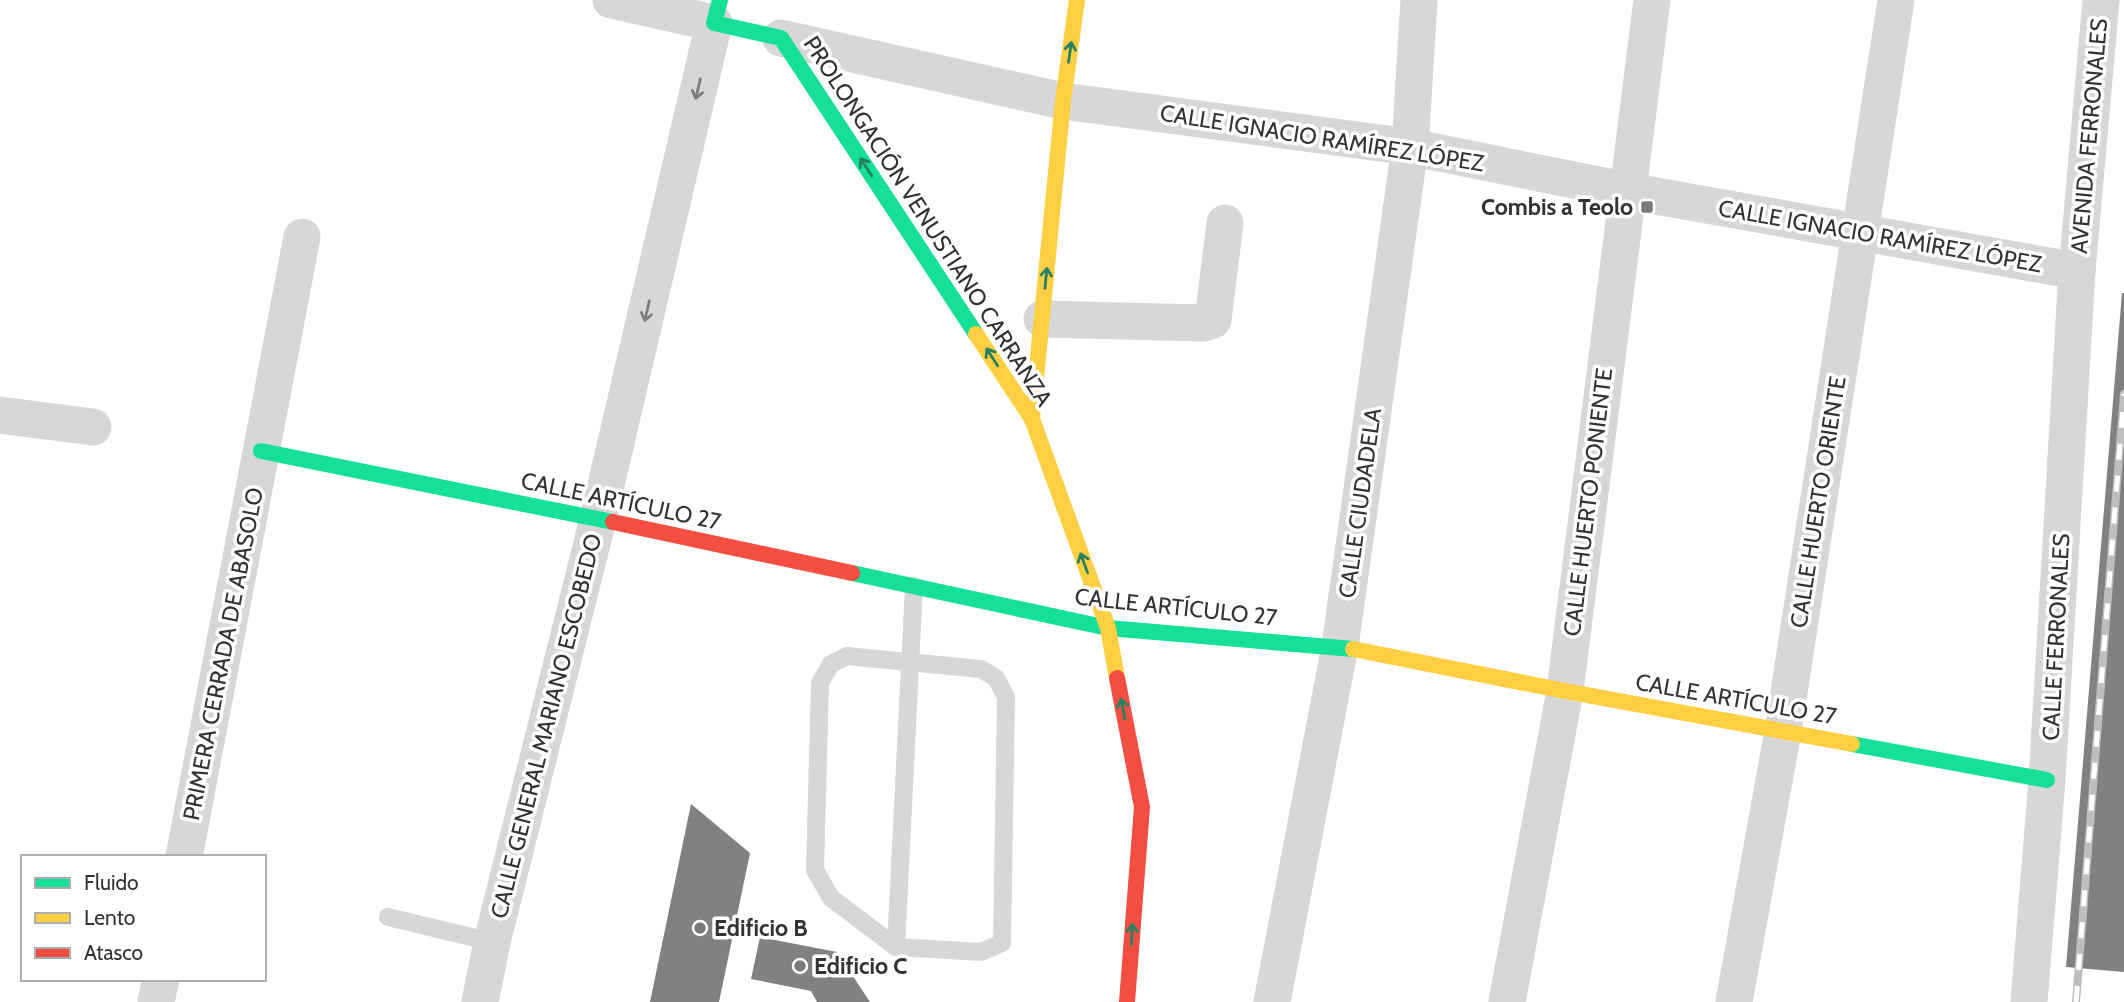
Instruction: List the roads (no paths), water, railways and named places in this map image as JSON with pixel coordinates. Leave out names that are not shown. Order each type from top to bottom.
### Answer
[{"type":"street","name":"CALLE IGNACIO RAMÍREZ LÓPEZ","points":[[611,0],[717,12],[781,38],[1063,101],[1410,147],[1628,191],[2077,271]]},
{"type":"street","points":[[1032,419],[1063,101],[1077,0]]},
{"type":"street","name":"CALLE CIUDADELA","points":[[1272,1002],[1339,646],[1410,147],[1419,0]]},
{"type":"street","name":"CALLE HUERTO PONIENTE","points":[[1507,1002],[1565,691],[1652,0]]},
{"type":"street","name":"CALLE HUERTO ORIENTE","points":[[1734,1002],[1783,731],[1896,0]]},
{"type":"street","name":"AVENIDA FERRONALES","points":[[2077,271],[2101,0]]},
{"type":"street","name":"CALLE GENERAL MARIANO ESCOBEDO","points":[[480,1002],[492,942],[598,519],[717,12]]},
{"type":"street","name":"PROLONGACIÓN VENUSTIANO CARRANZA","points":[[781,38],[1032,419],[1108,628],[1142,807],[1127,1002]]},
{"type":"street","points":[[1041,319],[1203,323],[1213,320],[1225,223]]},
{"type":"street","name":"PRIMERA CERRADA DE ABASOLO","points":[[184,855],[302,237]]},
{"type":"street","name":"CALLE FERRONALES","points":[[2029,1002],[2047,780],[2077,271]]},
{"type":"street","points":[[0,415],[93,427]]},
{"type":"street","name":"CALLE ARTÍCULO 27","points":[[261,451],[598,519],[1108,628],[1339,646],[1565,691],[2047,780]]},
{"type":"street","points":[[156,1002],[161,981]]},
{"type":"lane","points":[[896,947],[914,586]]},
{"type":"lane","points":[[847,656],[911,662],[981,669],[996,678],[1006,697],[1002,943],[981,952],[896,947],[831,898],[815,870],[820,683],[831,664],[847,656]]},
{"type":"lane","points":[[388,917],[492,942]]},
{"type":"railway","points":[[2076,1002],[2124,394]]},
{"type":"place","name":"Combis a Teolo","points":[[1647,207]]},
{"type":"place","name":"Edificio B","points":[[700,928]]},
{"type":"place","name":"Edificio C","points":[[800,966]]}]
